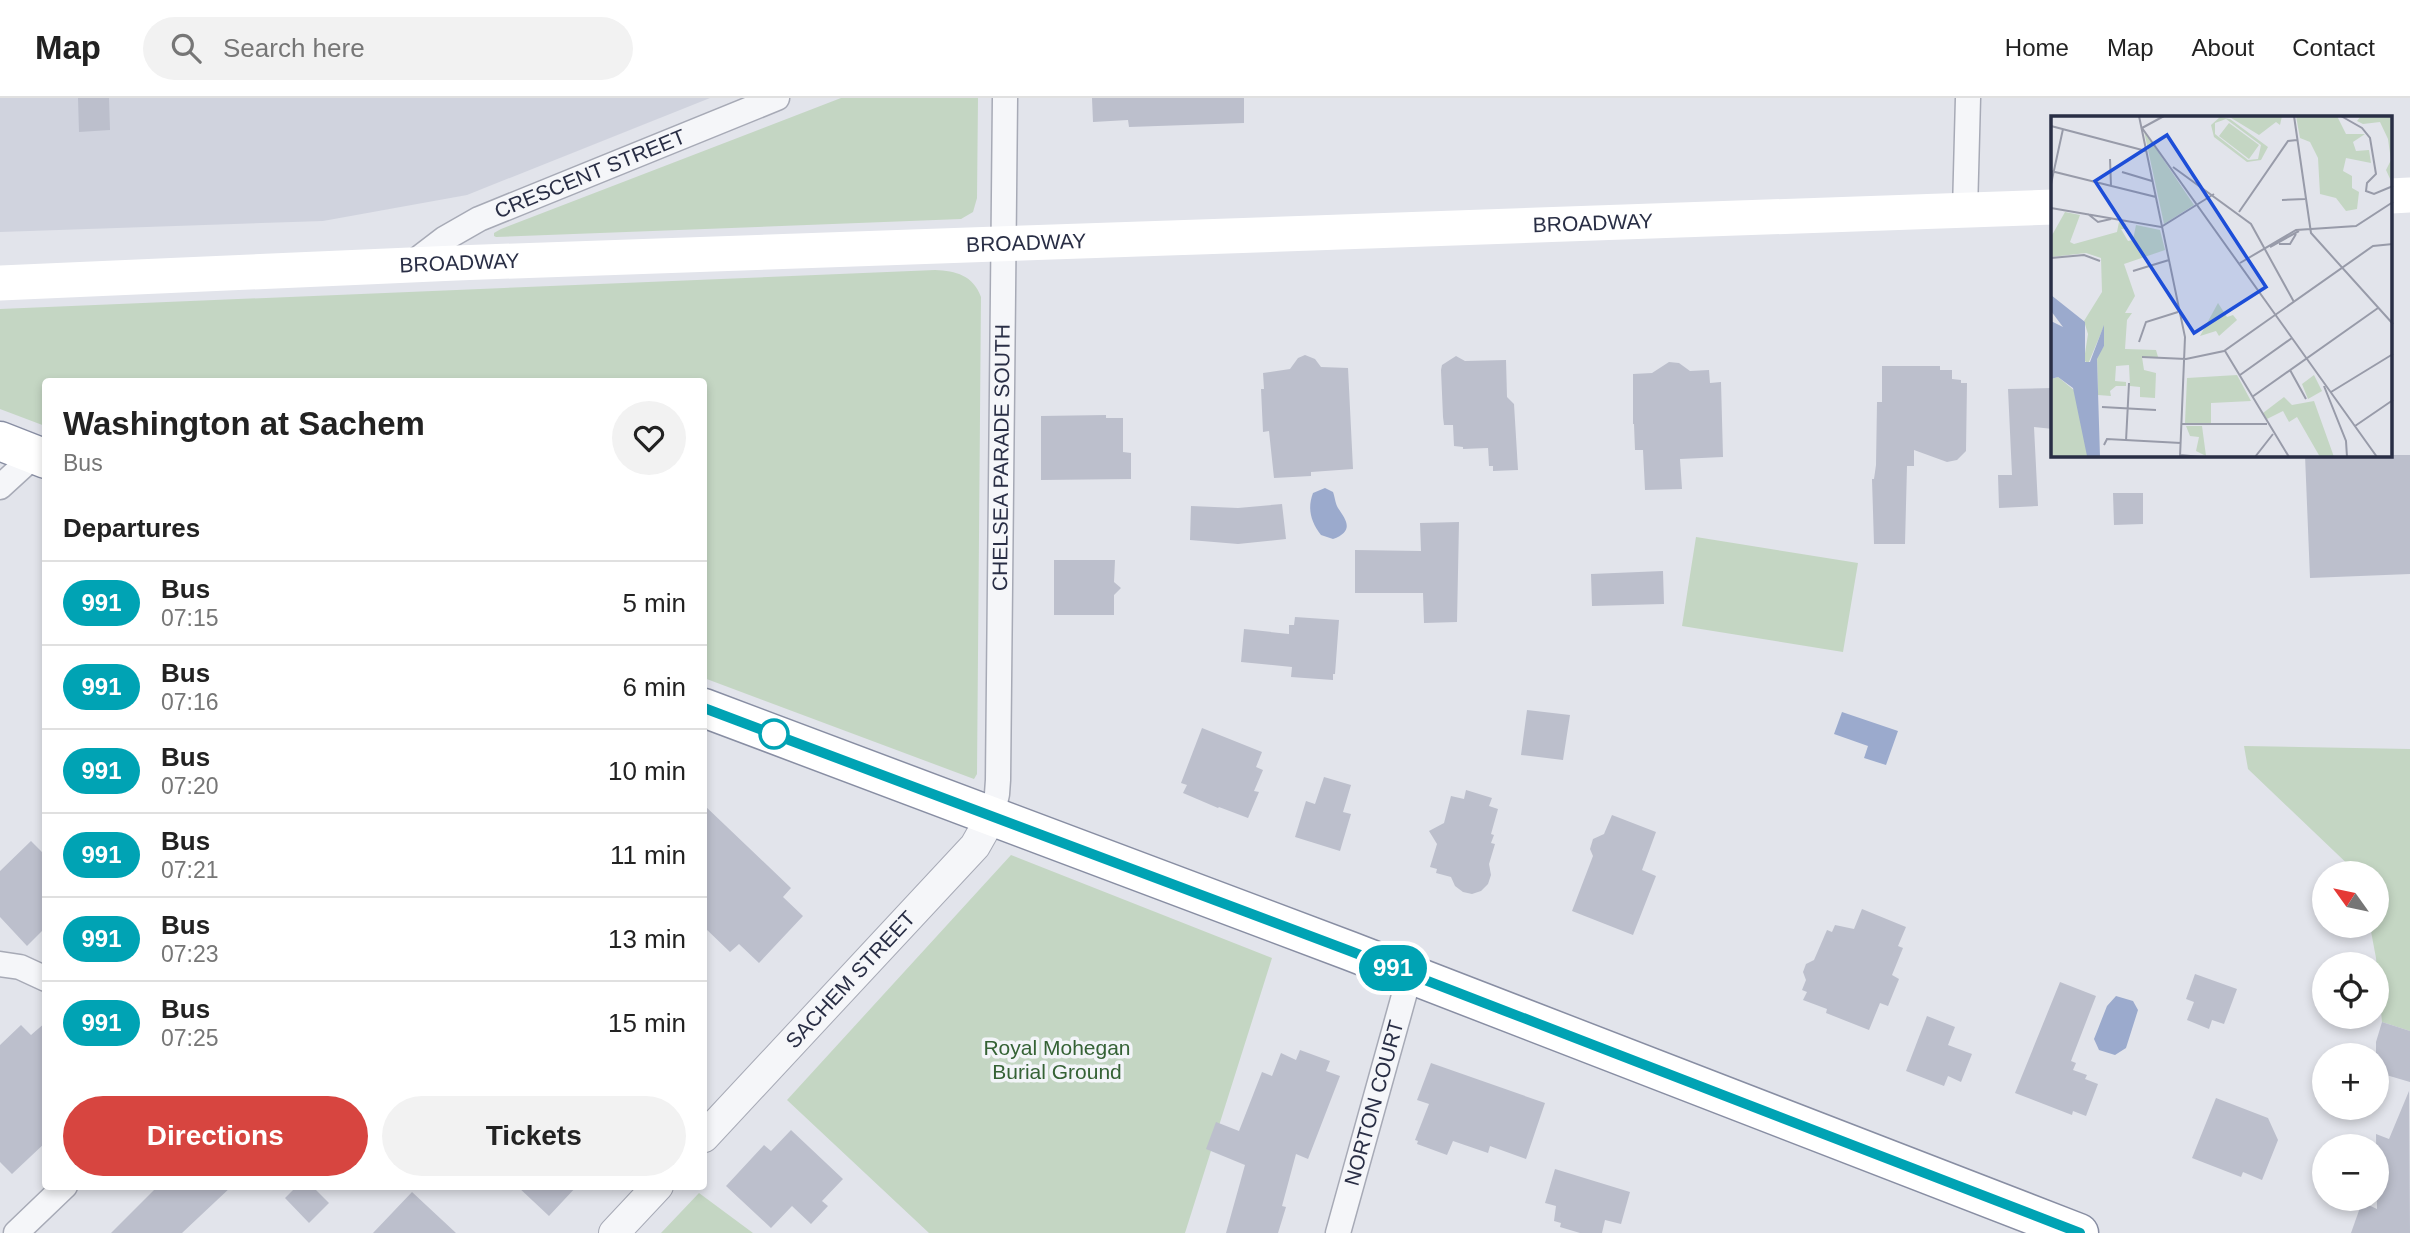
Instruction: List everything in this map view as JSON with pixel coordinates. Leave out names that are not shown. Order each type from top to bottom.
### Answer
[{"type":"highway","points":[[0,441],[40,457]]},
{"type":"highway","points":[[707,709],[1410,975],[2066,1231]]},
{"type":"main road","points":[[2392,196],[2410,195]]},
{"type":"main road","name":"BROADWAY","points":[[0,283],[410,265],[2051,208]]},
{"type":"street","name":"CRESCENT STREET","points":[[410,265],[433,246],[470,224],[777,98]]},
{"type":"street","name":"CHELSEA PARADE SOUTH","points":[[992,817],[997,794],[1005,98]]},
{"type":"street","points":[[1965,211],[1968,98]]},
{"type":"street","points":[[0,487],[40,457]]},
{"type":"street","name":"SACHEM STREET","points":[[707,1134],[975,846],[992,817]]},
{"type":"street","points":[[0,964],[20,967],[42,977]]},
{"type":"street","name":"NORTON COURT","points":[[1338,1233],[1410,975]]},
{"type":"street","points":[[16,1233],[61,1190]]},
{"type":"street","points":[[614,1233],[654,1190]]},
{"type":"shaded area","points":[[0,98],[710,98],[467,195],[323,221],[0,232]]},
{"type":"green space","points":[[841,98],[978,98],[977,198],[973,212],[961,219],[494,236],[494,233],[501,229]]},
{"type":"green space","points":[[935,270],[963,276],[973,284],[981,297],[977,774],[974,779],[707,679],[707,378],[42,378],[42,425],[0,409],[0,309]]},
{"type":"green space","points":[[1696,537],[1858,563],[1843,652],[1682,626]]},
{"type":"green space","points":[[2244,746],[2410,749],[2410,1031],[2389,1024],[2389,952],[2375,952],[2372,938],[2389,938],[2389,861],[2344,861],[2248,769]]},
{"type":"green space","name":"Royal Mohegan Burial Ground","points":[[1011,855],[1272,958],[1185,1233],[929,1233],[787,1100]]},
{"type":"green space","points":[[699,1193],[753,1233],[661,1233]]},
{"type":"water","points":[[1325,488],[1333,492],[1347,525],[1344,533],[1333,539],[1321,535],[1311,515],[1313,493]]},
{"type":"water","points":[[1842,712],[1898,731],[1886,765],[1864,758],[1868,746],[1834,734]]},
{"type":"water","points":[[2116,996],[2133,1001],[2138,1010],[2126,1048],[2115,1055],[2099,1050],[2094,1039],[2107,1006]]},
{"type":"building","points":[[78,98],[109,98],[110,130],[79,132]]},
{"type":"building","points":[[1092,98],[1244,98],[1244,123],[1129,127],[1128,120],[1093,122]]},
{"type":"building","points":[[1305,355],[1315,359],[1321,367],[1348,368],[1353,469],[1311,472],[1311,476],[1274,478],[1269,431],[1263,432],[1263,373],[1290,369],[1298,358]]},
{"type":"building","points":[[1456,356],[1465,361],[1506,360],[1507,397],[1514,404],[1518,470],[1493,471],[1493,466],[1489,466],[1488,448],[1463,449],[1454,446],[1453,425],[1444,425],[1441,370],[1442,365]]},
{"type":"building","points":[[1669,362],[1679,363],[1690,371],[1709,370],[1710,383],[1721,382],[1723,457],[1680,459],[1682,489],[1645,490],[1643,450],[1635,450],[1633,374],[1652,373]]},
{"type":"building","points":[[1882,366],[1940,366],[1940,370],[1952,370],[1952,379],[1967,383],[1966,451],[1957,460],[1947,462],[1914,450],[1914,466],[1907,466],[1905,544],[1874,544],[1872,479],[1876,465],[1877,402],[1882,402]]},
{"type":"building","points":[[2051,388],[2051,429],[2034,427],[2038,506],[1999,508],[1998,475],[2012,475],[2008,389]]},
{"type":"building","points":[[1106,415],[1106,418],[1123,418],[1123,452],[1131,453],[1131,479],[1041,480],[1041,416]]},
{"type":"building","points":[[2410,455],[2410,574],[2310,578],[2305,457]]},
{"type":"building","points":[[2113,493],[2143,493],[2143,524],[2114,525]]},
{"type":"building","points":[[1282,504],[1286,539],[1238,544],[1190,540],[1191,506],[1238,508]]},
{"type":"building","points":[[1459,522],[1457,622],[1424,623],[1423,593],[1355,593],[1355,550],[1421,551],[1420,523]]},
{"type":"building","points":[[1054,560],[1115,560],[1114,582],[1121,588],[1114,595],[1114,615],[1054,615]]},
{"type":"building","points":[[1663,571],[1664,604],[1592,606],[1591,574]]},
{"type":"building","points":[[1295,617],[1339,620],[1333,680],[1291,677],[1292,667],[1241,662],[1244,629],[1289,634],[1289,625],[1294,625]]},
{"type":"building","points":[[1527,710],[1570,715],[1563,760],[1521,755]]},
{"type":"building","points":[[1202,728],[1262,752],[1256,767],[1263,770],[1254,791],[1259,792],[1248,818],[1183,793],[1187,785],[1181,783]]},
{"type":"building","points":[[1324,777],[1351,785],[1343,812],[1351,814],[1340,851],[1295,837],[1306,801],[1315,804]]},
{"type":"building","points":[[1466,790],[1492,798],[1489,806],[1498,809],[1491,834],[1494,835],[1491,843],[1495,844],[1489,864],[1491,875],[1488,884],[1481,891],[1472,894],[1463,892],[1455,886],[1451,877],[1436,873],[1437,869],[1430,867],[1437,844],[1429,831],[1444,823],[1451,796],[1464,799]]},
{"type":"building","points":[[707,808],[791,888],[783,897],[803,916],[759,963],[739,944],[730,952],[707,930]]},
{"type":"building","points":[[1612,815],[1656,832],[1642,870],[1656,876],[1633,935],[1572,911],[1593,856],[1590,849],[1593,839],[1604,834]]},
{"type":"building","points":[[31,841],[42,852],[42,931],[27,946],[0,917],[0,871]]},
{"type":"building","points":[[1862,909],[1906,927],[1898,946],[1903,948],[1892,975],[1899,979],[1888,1006],[1880,1003],[1869,1030],[1826,1013],[1827,1009],[1803,1000],[1807,992],[1802,990],[1806,980],[1803,972],[1806,964],[1814,960],[1827,930],[1832,932],[1835,925],[1854,929]]},
{"type":"building","points":[[2195,974],[2237,989],[2224,1024],[2212,1020],[2209,1029],[2187,1020],[2194,1002],[2186,999]]},
{"type":"building","points":[[2060,982],[2096,996],[2071,1061],[2076,1063],[2073,1070],[2087,1075],[2085,1079],[2098,1084],[2086,1116],[2073,1111],[2072,1115],[2015,1093]]},
{"type":"building","points":[[1927,1016],[1955,1027],[1948,1045],[1972,1054],[1961,1082],[1948,1076],[1944,1086],[1906,1071]]},
{"type":"building","points":[[2389,1024],[2410,1031],[2410,1082],[2389,1076],[2389,1043],[2376,1042],[2380,1029],[2389,1029]]},
{"type":"building","points":[[21,1025],[31,1035],[42,1025],[42,1146],[12,1174],[0,1162],[0,1045]]},
{"type":"building","points":[[1300,1050],[1330,1061],[1326,1071],[1340,1076],[1308,1159],[1296,1154],[1278,1233],[1226,1233],[1245,1165],[1206,1149],[1216,1122],[1239,1131],[1262,1072],[1272,1076],[1281,1053],[1296,1060]]},
{"type":"building","points":[[1431,1063],[1545,1103],[1526,1159],[1490,1146],[1488,1153],[1453,1141],[1447,1155],[1417,1144],[1418,1141],[1415,1140],[1429,1104],[1417,1100]]},
{"type":"building","points":[[2409,1091],[2410,1233],[2351,1233],[2359,1211],[2389,1211],[2389,1139]]},
{"type":"building","points":[[2216,1098],[2268,1118],[2278,1140],[2262,1180],[2243,1172],[2241,1177],[2192,1158]]},
{"type":"building","points":[[791,1130],[843,1179],[822,1201],[828,1206],[811,1224],[792,1206],[771,1228],[726,1186],[764,1145],[771,1151]]},
{"type":"building","points":[[1555,1169],[1630,1192],[1621,1224],[1605,1220],[1602,1233],[1580,1233],[1560,1227],[1561,1223],[1554,1221],[1556,1206],[1545,1203]]},
{"type":"building","points":[[154,1190],[228,1190],[182,1233],[111,1233]]},
{"type":"building","points":[[293,1190],[316,1190],[329,1203],[309,1223],[285,1198]]},
{"type":"building","points":[[521,1190],[573,1190],[549,1216]]},
{"type":"building","points":[[412,1192],[456,1233],[373,1233]]},
{"type":"bus line","name":"991","points":[[707,709],[1350,951],[2080,1233]]}]
